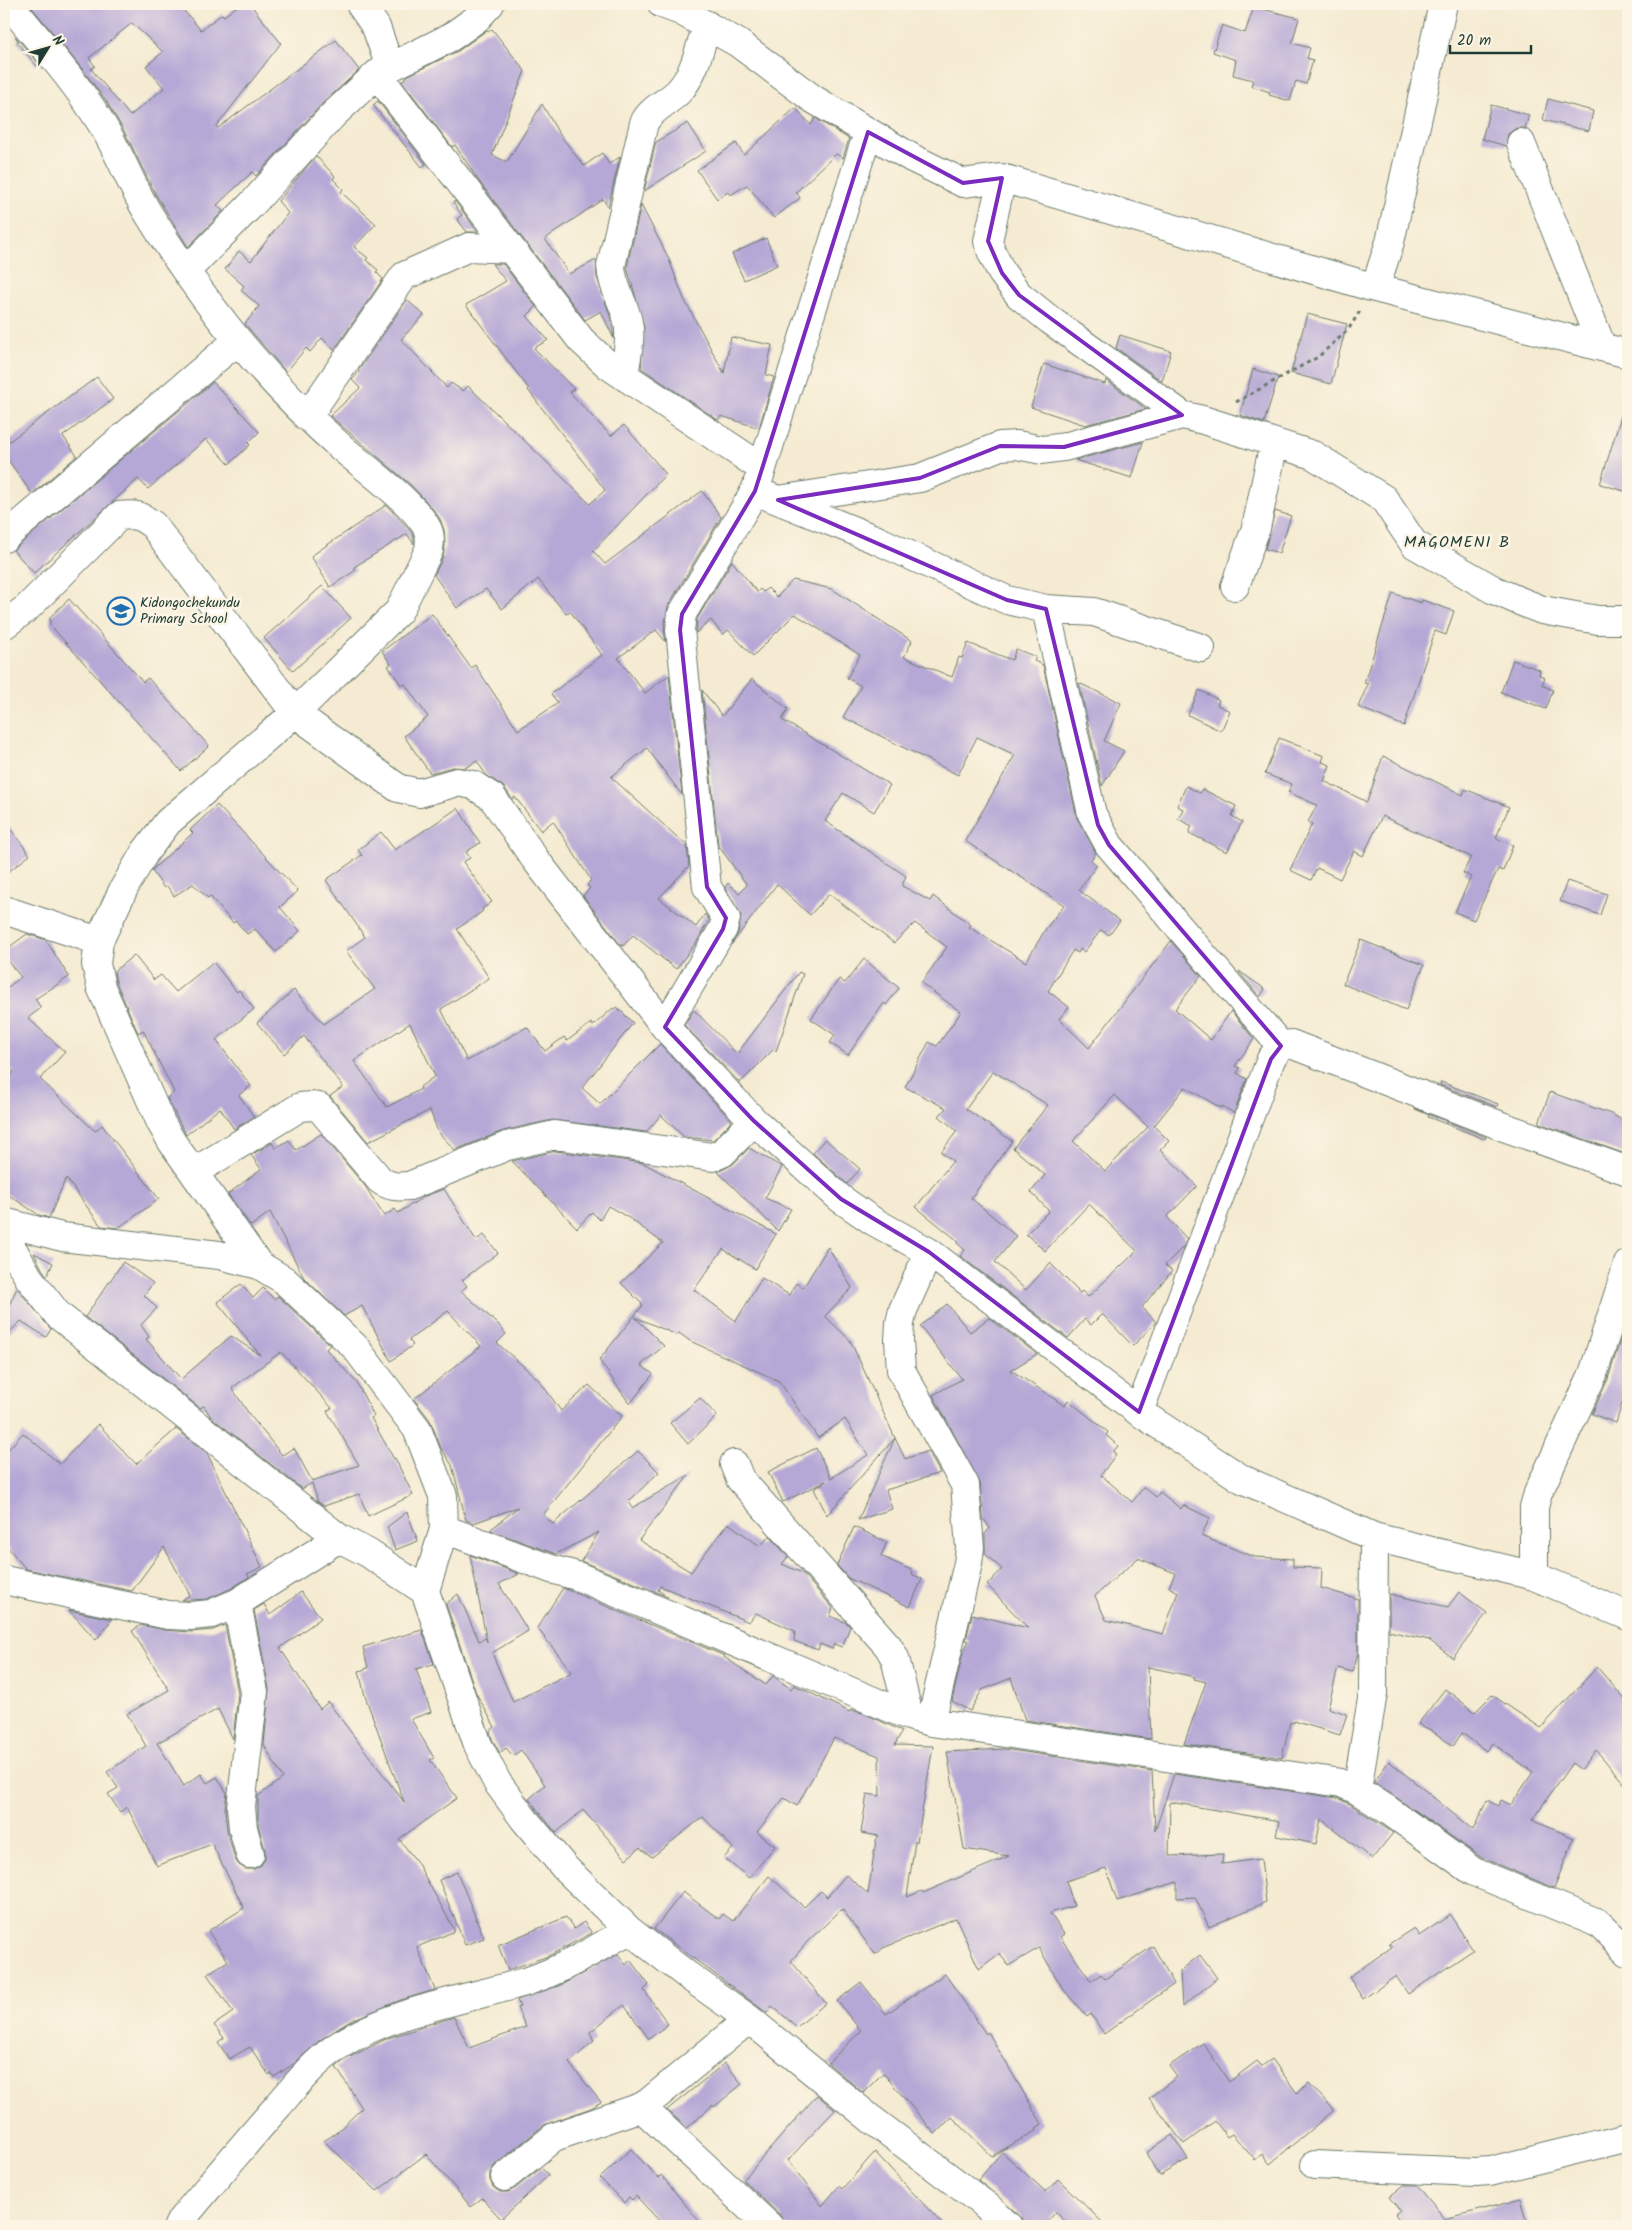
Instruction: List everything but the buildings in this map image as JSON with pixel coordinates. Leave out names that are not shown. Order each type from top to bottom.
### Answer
[{"type":"street","points":[[9,4],[55,59],[103,126],[148,212],[186,271],[237,341],[307,417],[399,497],[427,528],[431,538],[429,550],[400,611],[295,713],[168,822],[145,852],[124,888],[99,941],[96,964],[101,987],[161,1123],[259,1265]]},
{"type":"street","points":[[360,4],[376,26],[384,70],[512,249],[581,340],[592,353],[765,486],[1007,600],[1046,609],[1094,612],[1202,648]]},
{"type":"street","points":[[186,271],[252,204],[332,116],[384,70],[451,37],[476,19],[490,4]]},
{"type":"street","points":[[662,4],[681,10],[708,25],[738,43],[813,99],[912,158],[964,183],[1002,178],[1375,288],[1628,354]]},
{"type":"street","points":[[1375,288],[1390,242],[1443,4]]},
{"type":"street","points":[[624,376],[629,335],[628,322],[613,284],[612,266],[644,123],[650,113],[674,96],[685,83],[708,25]]},
{"type":"street","points":[[665,1027],[723,929],[726,918],[706,887],[680,630],[682,614],[765,486],[868,132]]},
{"type":"street","points":[[1521,143],[1602,348]]},
{"type":"street","points":[[1002,178],[988,241],[1002,273],[1013,288],[1050,320],[1192,418],[1313,455],[1384,499],[1414,544],[1494,590],[1542,610],[1598,620],[1628,620]]},
{"type":"street","points":[[307,417],[404,276],[469,247],[512,249]]},
{"type":"street","points":[[4,538],[237,341]]},
{"type":"street","points":[[765,486],[920,478],[1000,446],[1017,445],[1042,450],[1064,447],[1192,418]]},
{"type":"street","points":[[1235,586],[1256,528],[1274,443]]},
{"type":"street","points":[[4,625],[27,608],[119,516],[133,514],[142,517],[153,525],[295,713],[398,788],[419,793],[457,782],[473,785],[492,797],[535,859],[665,1027],[754,1121],[841,1199],[873,1221],[929,1252],[1139,1412],[1242,1479],[1374,1537],[1534,1576],[1628,1616]]},
{"type":"street","points":[[1046,609],[1092,814],[1109,845],[1281,1046]]},
{"type":"street","points":[[4,910],[99,941]]},
{"type":"street","points":[[1139,1412],[1271,1059],[1281,1046],[1291,1044],[1504,1127],[1628,1171]]},
{"type":"street","points":[[194,1172],[300,1107],[306,1106],[318,1107],[380,1180],[389,1186],[397,1187],[409,1186],[507,1146],[555,1135],[713,1157],[722,1153],[754,1121]]},
{"type":"street","points":[[4,1222],[62,1237],[219,1255],[259,1265],[284,1280],[355,1347],[417,1429],[443,1496],[444,1529],[425,1591],[478,1745],[497,1782],[524,1819],[565,1868],[629,1930],[687,1975],[749,2019],[871,2119],[988,2207],[1008,2226]]},
{"type":"street","points":[[4,1234],[29,1278],[58,1315],[339,1538],[368,1553],[425,1591]]},
{"type":"street","points":[[920,1719],[968,1563],[970,1548],[965,1485],[901,1370],[898,1340],[903,1310],[929,1252]]},
{"type":"street","points":[[1534,1576],[1534,1507],[1593,1374],[1628,1264]]},
{"type":"street","points":[[734,1464],[740,1479],[888,1646],[895,1658],[920,1719]]},
{"type":"street","points":[[444,1529],[551,1569],[577,1576],[920,1719],[1342,1783],[1357,1790],[1388,1810],[1474,1872],[1598,1923],[1628,1952]]},
{"type":"street","points":[[1357,1790],[1372,1693],[1374,1537]]},
{"type":"street","points":[[4,1580],[168,1615],[191,1616],[211,1614],[237,1603],[339,1538]]},
{"type":"street","points":[[237,1603],[254,1692],[241,1807],[243,1828],[250,1854]]},
{"type":"street","points":[[178,2226],[187,2212],[295,2087],[320,2060],[337,2047],[354,2037],[391,2021],[529,1980],[577,1961],[629,1930]]},
{"type":"street","points":[[505,2177],[554,2137],[641,2107],[655,2098],[749,2019]]},
{"type":"street","points":[[641,2107],[769,2226]]},
{"type":"street","points":[[1315,2165],[1490,2171],[1628,2137]]},
{"type":"path","points":[[1192,418],[1318,358],[1348,330],[1375,288]]},
{"type":"highlighted area","points":[[868,132],[963,183],[1002,178],[988,241],[1002,273],[1019,295],[1182,415],[1064,447],[1000,446],[920,478],[778,500],[1007,600],[1046,609],[1098,825],[1109,845],[1281,1046],[1271,1059],[1139,1412],[929,1252],[841,1199],[754,1121],[665,1027],[723,929],[726,918],[707,887],[680,630],[682,614],[755,491]]},
{"type":"place","name":"Kidongochekundu Primary School","points":[[121,611]]},
{"type":"district","name":"MAGOMENI B","points":[[1457,542]]}]
